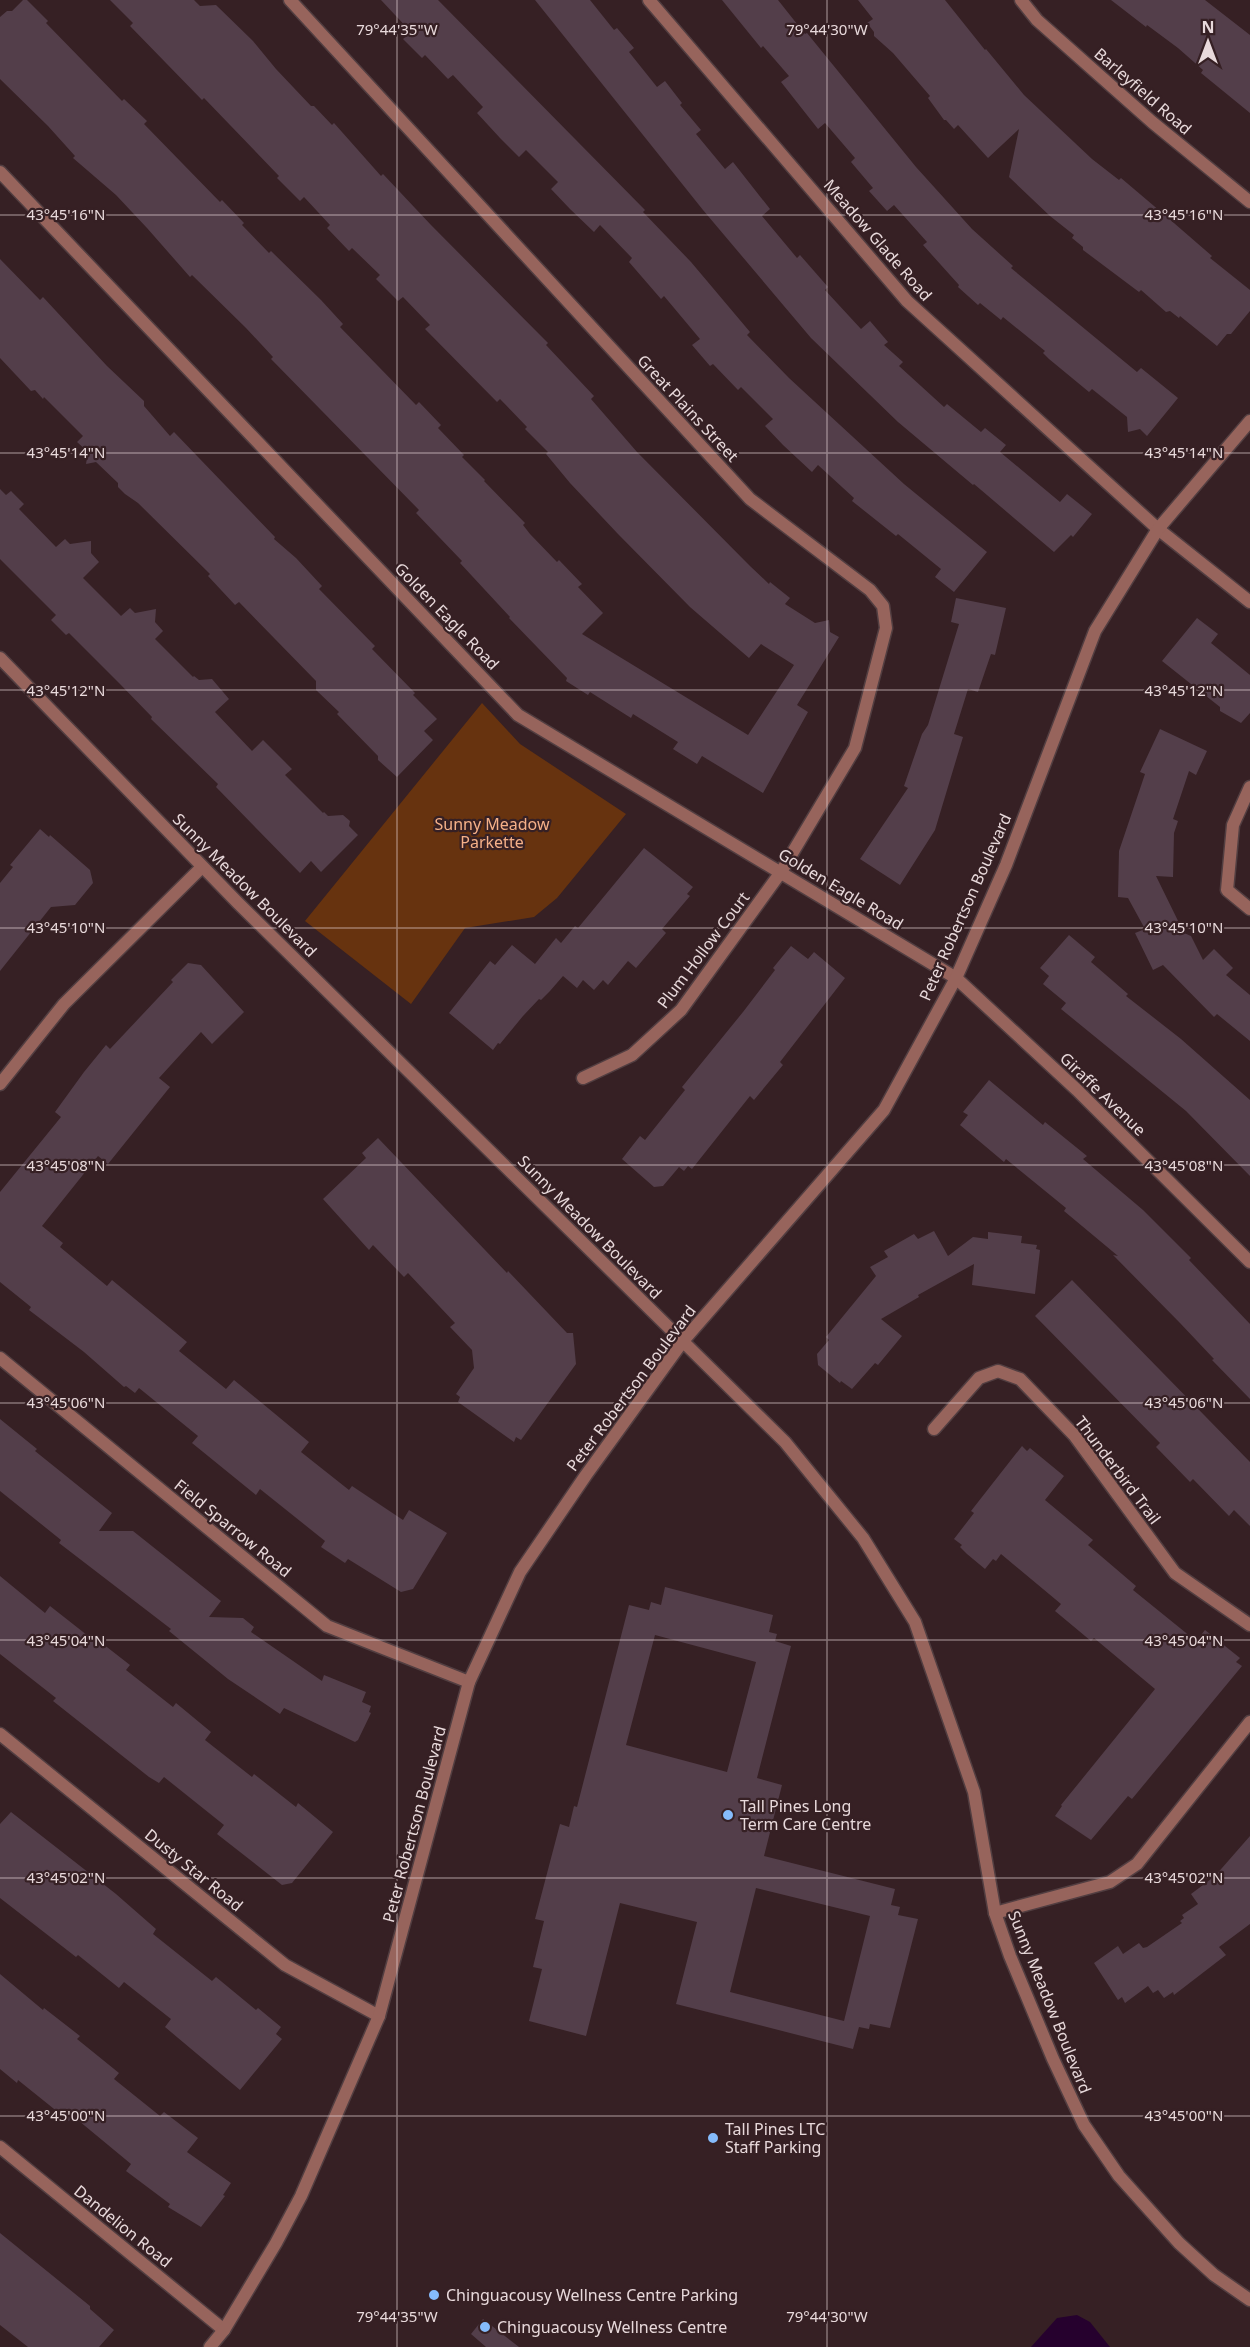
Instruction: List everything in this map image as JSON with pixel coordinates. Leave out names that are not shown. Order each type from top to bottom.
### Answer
[{"type":"street","name":"Great Plains Street","points":[[290,0],[750,499],[870,590],[883,606],[886,628],[855,748],[782,872]]},
{"type":"street","name":"Meadow Glade Road","points":[[649,0],[907,301],[1158,529]]},
{"type":"street","name":"Barleyfield Road","points":[[1021,0],[1037,20],[1152,122],[1250,202]]},
{"type":"street","name":"Golden Eagle Road","points":[[0,172],[518,715],[956,978]]},
{"type":"street","name":"Peter Robertson Boulevard","points":[[210,2347],[224,2330],[301,2196],[379,2016],[469,1682],[520,1572],[586,1475],[683,1341],[884,1110],[956,978],[1006,865],[1095,631],[1158,529],[1250,421]]},
{"type":"street","points":[[1158,529],[1250,602]]},
{"type":"street","name":"Sunny Meadow Boulevard","points":[[0,658],[202,867],[785,1442],[863,1538],[915,1622],[974,1792],[995,1913],[1048,2048],[1084,2125],[1119,2176],[1179,2243],[1214,2275],[1250,2301]]},
{"type":"street","points":[[1250,787],[1233,825],[1227,890],[1250,909]]},
{"type":"street","points":[[0,1084],[64,1004],[202,867]]},
{"type":"street","name":"Plum Hollow Court","points":[[583,1078],[632,1055],[681,1010],[782,872]]},
{"type":"street","name":"Giraffe Avenue","points":[[956,978],[1077,1090],[1250,1262]]},
{"type":"street","name":"Field Sparrow Road","points":[[0,1358],[327,1626],[469,1682]]},
{"type":"street","name":"Thunderbird Trail","points":[[934,1429],[979,1378],[998,1371],[1020,1379],[1074,1435],[1175,1573],[1250,1625]]},
{"type":"street","points":[[995,1913],[1110,1882],[1137,1864],[1250,1722]]},
{"type":"street","name":"Dusty Star Road","points":[[0,1734],[285,1965],[379,2016]]},
{"type":"street","name":"Dandelion Road","points":[[0,2147],[224,2330]]},
{"type":"green space","name":"Sunny Meadow Parkette","points":[[482,703],[520,744],[626,814],[557,898],[534,917],[465,928],[411,1004],[305,921]]},
{"type":"shaded area","points":[[1077,2315],[1090,2322],[1110,2347],[1031,2347],[1057,2318]]},
{"type":"building","points":[[23,0],[27,0],[48,21],[46,23],[122,101],[124,99],[147,121],[144,124],[220,202],[222,200],[269,253],[271,251],[321,300],[343,324],[340,327],[416,405],[419,402],[441,425],[438,428],[464,455],[462,457],[525,523],[523,525],[530,534],[582,584],[578,587],[603,613],[582,634],[748,735],[794,665],[761,644],[749,658],[690,607],[570,483],[546,454],[548,452],[525,429],[527,427],[500,399],[497,402],[425,329],[430,325],[403,297],[398,301],[376,279],[380,275],[352,248],[349,251],[327,228],[330,225],[304,197],[300,201],[277,178],[279,176],[204,98],[202,100],[130,26],[133,23],[110,0],[194,0],[200,6],[216,5],[253,41],[311,106],[314,106],[332,125],[334,123],[381,176],[383,174],[548,343],[546,345],[594,396],[591,399],[637,452],[750,566],[769,584],[770,582],[790,598],[785,604],[815,623],[829,620],[830,632],[839,637],[797,705],[808,712],[763,793],[702,756],[697,764],[673,749],[678,742],[633,714],[631,718],[590,692],[588,695],[566,681],[567,678],[509,618],[460,563],[462,561],[416,513],[419,510],[271,359],[273,357],[246,328],[192,275],[190,277],[116,195],[73,158],[75,156],[48,126],[0,79],[0,17],[7,11],[12,11]]},
{"type":"building","points":[[381,0],[438,0],[645,210],[643,212],[691,262],[750,332],[747,335],[789,378],[904,484],[987,552],[954,592],[935,577],[941,569],[852,501],[854,498],[818,465],[812,472],[783,445],[765,426],[773,419],[741,387],[738,390],[713,364],[710,366],[692,345],[700,339],[664,296],[661,299],[629,262],[632,258],[600,225],[594,232],[570,209],[551,189],[558,182],[526,150],[519,157],[500,138],[477,113],[483,107],[453,75],[448,79],[425,55],[422,58],[403,39],[411,32]]},
{"type":"building","points":[[535,0],[590,0],[614,30],[617,28],[634,48],[629,52],[657,87],[665,81],[682,103],[680,105],[701,130],[696,134],[725,169],[733,162],[770,209],[762,216],[797,258],[800,255],[828,287],[825,290],[861,329],[870,321],[888,342],[884,345],[903,362],[899,366],[944,407],[947,404],[981,432],[985,428],[1006,445],[1000,452],[1060,502],[1067,494],[1092,514],[1073,537],[1071,535],[1054,552],[898,422],[811,338],[703,210]]},
{"type":"building","points":[[722,0],[778,0],[916,167],[972,229],[1013,266],[1011,268],[1137,372],[1141,368],[1178,398],[1147,436],[1140,429],[1128,432],[1127,417],[1092,389],[1089,392],[1049,359],[1043,353],[1045,351],[1003,317],[1001,320],[980,303],[978,305],[958,287],[959,285],[923,245],[927,242],[894,205],[887,211],[869,191],[873,188],[851,162],[855,158],[825,123],[818,129],[781,82],[789,76],[763,46],[761,48]]},
{"type":"building","points":[[858,0],[945,0],[1024,95],[1092,159],[1119,180],[1121,178],[1212,256],[1210,258],[1250,290],[1250,311],[1231,334],[1227,334],[1217,346],[1180,316],[1179,318],[1170,311],[1166,312],[1141,290],[1139,292],[1083,250],[1083,247],[1072,238],[1074,235],[1050,216],[1009,177],[1019,129],[988,158],[958,125],[954,129],[944,120],[928,98],[930,96],[893,53],[874,36],[874,32],[867,23],[873,19]]},
{"type":"building","points":[[1111,0],[1205,0],[1250,35],[1250,113],[1201,73],[1203,70],[1178,48]]},
{"type":"building","points":[[0,259],[40,300],[43,297],[107,366],[144,401],[144,406],[170,436],[174,432],[275,537],[274,539],[296,558],[322,586],[319,589],[375,646],[372,649],[437,719],[424,731],[433,740],[397,777],[378,760],[378,756],[316,690],[316,681],[239,602],[235,605],[208,576],[210,574],[138,503],[125,494],[118,487],[118,483],[96,462],[86,464],[88,452],[77,442],[83,436],[44,397],[43,399],[35,390],[31,391],[0,358]]},
{"type":"building","points":[[0,489],[6,495],[11,491],[24,504],[19,509],[56,547],[65,539],[70,544],[91,541],[91,553],[99,562],[83,578],[121,616],[130,608],[135,613],[156,609],[155,622],[163,631],[155,639],[193,677],[199,680],[212,679],[229,699],[215,712],[252,751],[263,740],[292,769],[285,775],[323,813],[328,816],[343,815],[350,821],[349,826],[358,835],[321,872],[311,861],[300,873],[216,787],[218,784],[151,719],[152,717],[119,683],[69,633],[66,635],[51,620],[56,615],[0,559]]},
{"type":"building","points":[[956,598],[1006,608],[995,655],[991,654],[978,692],[968,689],[954,734],[963,737],[935,830],[900,885],[860,859],[908,788],[904,786],[922,734],[928,725],[959,624],[951,622]]},
{"type":"building","points":[[1197,618],[1218,634],[1211,643],[1250,675],[1250,713],[1241,723],[1220,711],[1220,707],[1162,661]]},
{"type":"building","points":[[1160,729],[1207,751],[1196,775],[1189,771],[1173,819],[1178,821],[1174,833],[1173,877],[1156,876],[1184,933],[1191,936],[1203,960],[1214,949],[1233,968],[1226,975],[1250,995],[1250,1041],[1217,1014],[1214,1017],[1163,965],[1153,970],[1135,933],[1145,929],[1128,898],[1118,897],[1119,851],[1145,774],[1140,772]]},
{"type":"building","points":[[40,829],[90,870],[93,883],[75,905],[51,907],[0,971],[0,883],[13,867],[10,865]]},
{"type":"building","points":[[644,848],[693,887],[687,894],[690,896],[662,929],[666,933],[636,968],[628,961],[608,985],[603,980],[594,990],[583,980],[577,988],[563,976],[493,1050],[449,1013],[490,961],[495,965],[512,945],[535,964],[556,938],[561,943],[575,926],[578,928]]},
{"type":"building","points":[[1069,935],[1095,957],[1091,962],[1128,994],[1126,996],[1181,1039],[1250,1100],[1250,1176],[1186,1111],[1061,1009],[1066,1003],[1043,984],[1049,976],[1040,968]]},
{"type":"building","points":[[791,946],[808,959],[814,952],[845,978],[780,1062],[783,1065],[754,1100],[750,1096],[692,1169],[688,1166],[684,1171],[679,1167],[663,1186],[654,1187],[622,1159],[640,1136],[645,1140],[685,1090],[682,1087],[743,1012]]},
{"type":"building","points":[[188,963],[201,965],[244,1012],[212,1044],[201,1032],[159,1078],[170,1087],[108,1164],[98,1156],[42,1226],[63,1243],[60,1247],[107,1286],[112,1280],[187,1342],[179,1351],[226,1389],[234,1380],[309,1442],[301,1452],[349,1490],[352,1486],[403,1520],[409,1510],[447,1533],[413,1589],[401,1592],[348,1559],[345,1563],[321,1547],[325,1541],[260,1489],[256,1495],[192,1443],[198,1436],[139,1388],[135,1393],[126,1386],[124,1387],[84,1352],[29,1310],[31,1307],[0,1282],[0,1192],[61,1117],[55,1112],[106,1045],[110,1049]]},
{"type":"building","points":[[989,1080],[1043,1125],[1045,1122],[1087,1156],[1083,1159],[1143,1210],[1191,1258],[1189,1260],[1250,1324],[1250,1399],[1113,1255],[1118,1256],[1064,1211],[1066,1208],[1006,1159],[1004,1162],[960,1125],[968,1115],[963,1112]]},
{"type":"building","points":[[378,1138],[567,1333],[573,1333],[576,1364],[521,1440],[516,1437],[514,1442],[458,1402],[460,1397],[456,1394],[474,1368],[472,1350],[450,1327],[455,1323],[408,1273],[404,1277],[373,1245],[369,1250],[323,1199],[366,1158],[362,1153]]},
{"type":"building","points":[[934,1231],[948,1256],[973,1237],[988,1239],[988,1232],[1022,1236],[1021,1243],[1037,1245],[1036,1249],[1040,1250],[1035,1294],[972,1285],[974,1264],[918,1295],[919,1297],[881,1319],[902,1336],[878,1365],[875,1363],[852,1389],[841,1381],[840,1383],[818,1365],[817,1354],[829,1340],[826,1337],[876,1276],[870,1267],[888,1257],[884,1251],[914,1234],[918,1239]]},
{"type":"building","points":[[1072,1280],[1250,1462],[1250,1526],[1234,1510],[1229,1516],[1193,1479],[1190,1482],[1156,1447],[1160,1443],[1035,1316]]},
{"type":"building","points":[[0,1419],[37,1449],[35,1451],[112,1513],[99,1531],[133,1531],[221,1601],[209,1617],[243,1618],[254,1627],[251,1632],[322,1681],[324,1675],[366,1692],[362,1702],[371,1706],[369,1712],[371,1713],[358,1740],[355,1742],[284,1708],[280,1714],[228,1679],[169,1631],[171,1629],[59,1543],[61,1540],[0,1491]]},
{"type":"building","points":[[1022,1446],[1027,1451],[1030,1448],[1064,1476],[1045,1500],[1093,1540],[1088,1545],[1136,1586],[1133,1590],[1196,1641],[1205,1630],[1240,1658],[1236,1662],[1242,1666],[1132,1799],[1128,1796],[1091,1840],[1055,1816],[1061,1805],[1155,1689],[1094,1638],[1091,1641],[1055,1611],[1061,1604],[1001,1554],[996,1561],[993,1559],[985,1569],[954,1539],[974,1513],[971,1511]]},
{"type":"building","points":[[0,1576],[45,1613],[50,1606],[92,1639],[94,1637],[130,1665],[126,1670],[173,1707],[176,1703],[211,1732],[205,1740],[252,1777],[254,1774],[296,1807],[298,1803],[333,1832],[292,1883],[282,1885],[217,1834],[224,1825],[164,1777],[159,1783],[149,1777],[53,1701],[56,1698],[0,1654]]},
{"type":"building","name":"Tall Pines Long Term Care Centre","points":[[665,1587],[773,1615],[769,1632],[777,1634],[775,1641],[791,1646],[757,1778],[782,1785],[764,1856],[895,1889],[891,1905],[900,1907],[898,1915],[918,1919],[890,2028],[870,2024],[869,2029],[859,2027],[853,2049],[676,2004],[697,1922],[620,1903],[586,2036],[529,2021],[542,1969],[533,1967],[544,1921],[535,1919],[560,1824],[569,1827],[574,1806],[577,1807],[629,1605],[649,1610],[651,1602],[661,1605]],"holes":[[[655,1635],[756,1662],[727,1772],[626,1745]],[[756,1888],[870,1916],[844,2021],[730,1992]]]},
{"type":"building","points":[[11,1812],[116,1894],[156,1929],[153,1934],[212,1981],[216,1977],[281,2027],[276,2034],[282,2039],[240,2090],[165,2027],[171,2019],[124,1982],[119,1988],[0,1898],[0,1824]]},
{"type":"building","points":[[1250,1836],[1250,1924],[1219,1947],[1226,1955],[1174,1995],[1173,1992],[1164,1998],[1158,1990],[1153,1993],[1148,1986],[1125,2003],[1122,1997],[1118,2000],[1094,1963],[1118,1946],[1123,1954],[1139,1943],[1143,1948],[1147,1947],[1182,1923],[1180,1921],[1184,1918],[1182,1915],[1198,1904],[1191,1894],[1215,1876]]},
{"type":"building","points":[[0,1974],[43,2010],[44,2008],[80,2036],[77,2039],[119,2073],[114,2079],[160,2116],[164,2112],[198,2138],[187,2152],[231,2183],[223,2195],[225,2196],[201,2227],[168,2207],[170,2204],[126,2171],[131,2164],[73,2116],[69,2121],[18,2080],[17,2083],[0,2069]]},
{"type":"building","points":[[0,2233],[90,2306],[90,2309],[114,2330],[99,2347],[28,2347],[0,2325]]},
{"type":"building","name":"Chinguacousy Wellness Centre","points":[[483,2319],[519,2347],[486,2347],[471,2334]]},
{"type":"place","name":"Tall Pines Long Term Care Centre","points":[[728,1815]]},
{"type":"place","name":"Tall Pines LTC Staff Parking","points":[[713,2138]]},
{"type":"place","name":"Chinguacousy Wellness Centre Parking","points":[[434,2295]]},
{"type":"place","name":"Chinguacousy Wellness Centre","points":[[485,2327]]}]
